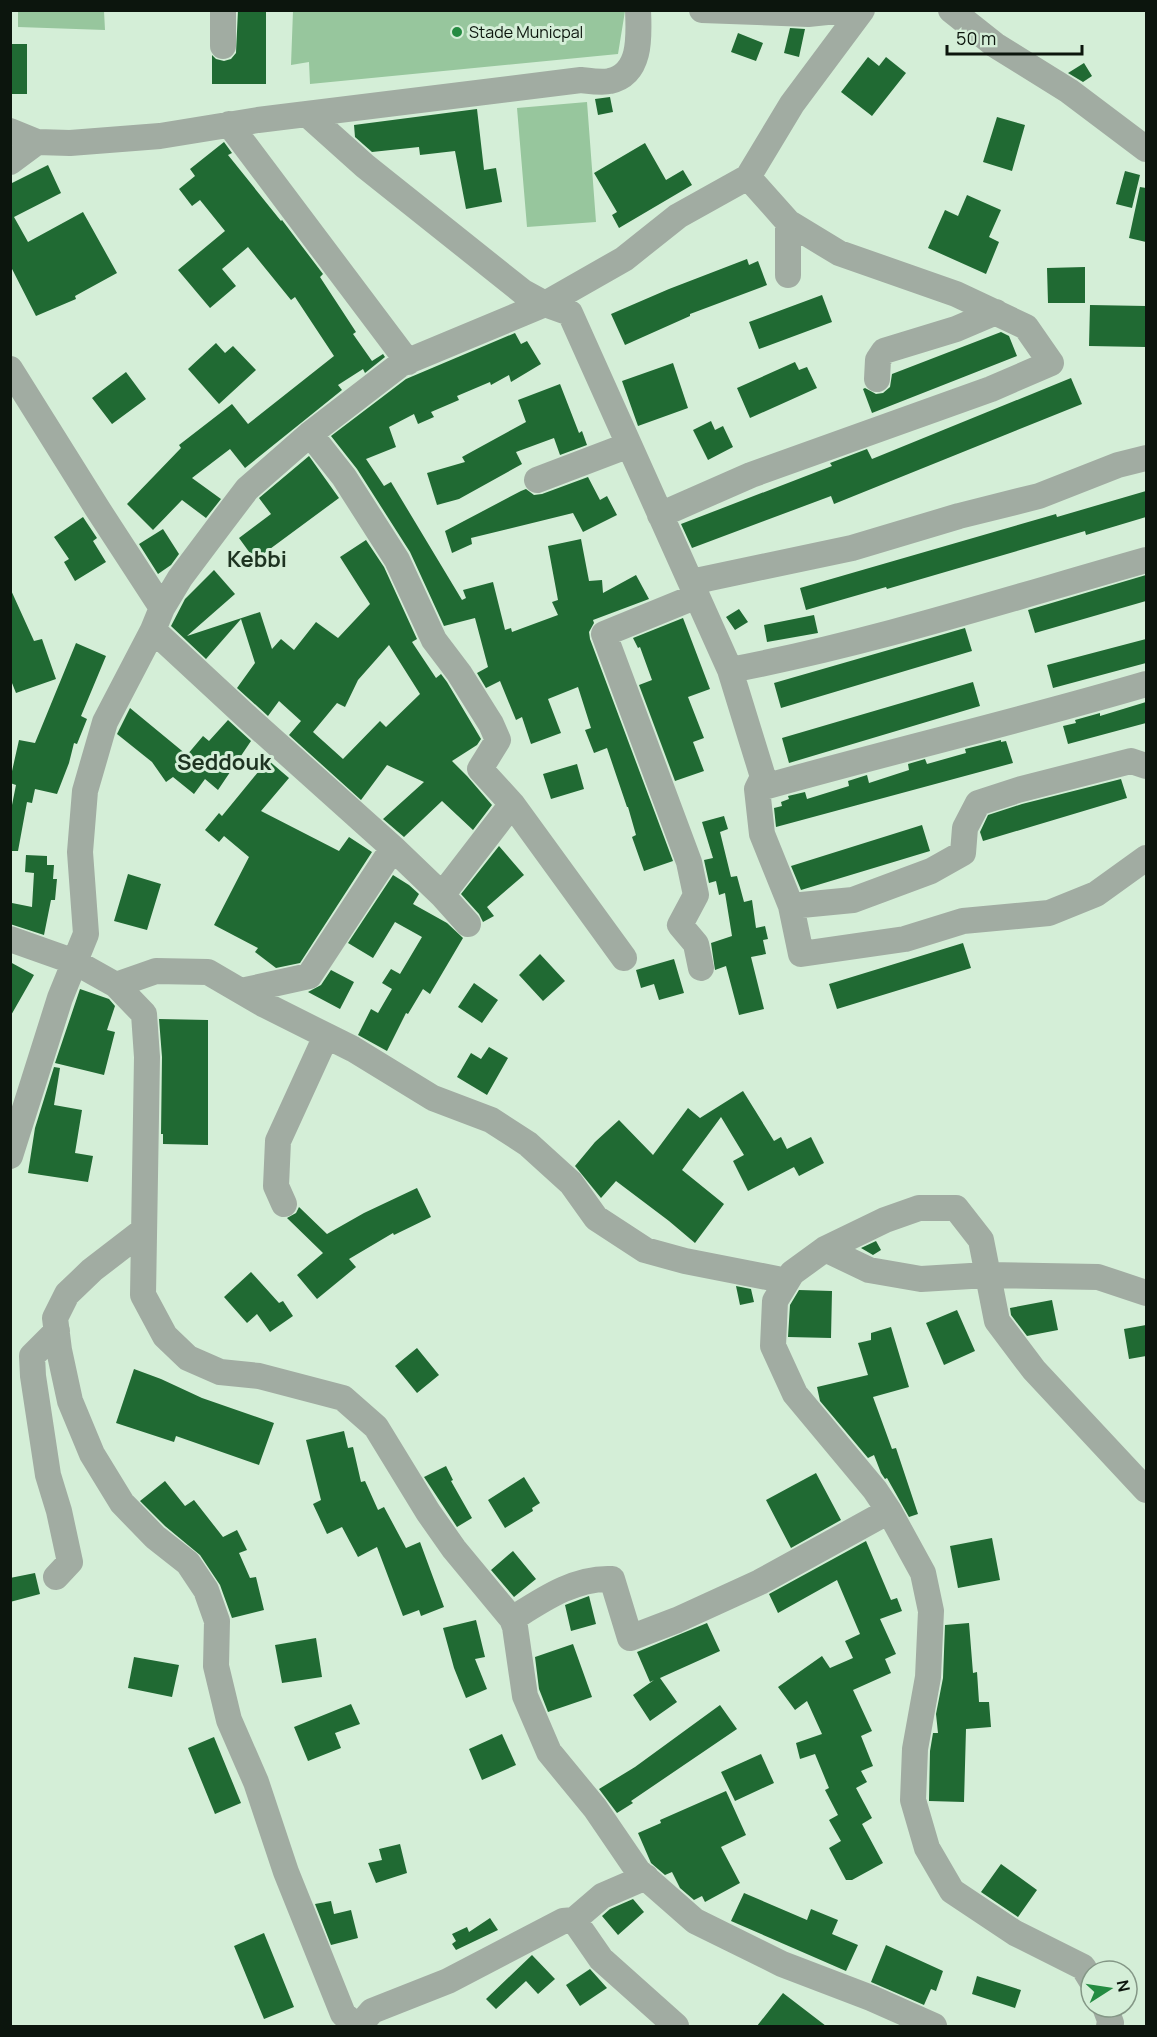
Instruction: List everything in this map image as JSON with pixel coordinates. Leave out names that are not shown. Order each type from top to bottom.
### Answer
[{"type":"street","points":[[223,46],[224,10]]},
{"type":"street","points":[[10,131],[37,142],[70,143],[160,136],[308,114],[581,81],[610,81],[622,75],[631,66],[639,47],[638,10]]},
{"type":"street","points":[[702,10],[808,14],[846,10]]},
{"type":"street","points":[[10,1156],[48,1032],[86,934],[80,852],[85,790],[105,722],[180,578],[247,489],[310,434],[401,364],[545,304],[624,259],[678,216],[748,177],[792,104],[862,10]]},
{"type":"street","points":[[951,10],[994,45],[1069,91],[1146,149]]},
{"type":"street","points":[[308,114],[365,166],[523,292],[545,304],[570,313],[730,670],[763,777],[758,789],[762,834],[791,906],[801,954],[905,939],[963,921],[1050,913],[1096,894],[1146,858]]},
{"type":"street","points":[[229,124],[408,362]]},
{"type":"street","points":[[10,162],[37,142]]},
{"type":"street","points":[[660,515],[751,475],[991,390],[1051,363],[1026,327],[947,291],[839,253],[788,222],[748,177]]},
{"type":"street","points":[[788,222],[788,275]]},
{"type":"street","points":[[877,379],[878,360],[885,351],[956,329],[996,312]]},
{"type":"street","points":[[10,369],[97,508],[158,619],[248,718],[393,848],[442,895],[468,924]]},
{"type":"street","points":[[310,434],[344,477],[397,560],[434,640],[459,673],[491,724],[498,740],[480,769],[512,804],[624,958]]},
{"type":"street","points":[[537,480],[629,445]]},
{"type":"street","points":[[701,968],[696,944],[680,925],[696,895],[689,862],[604,634],[694,589],[1040,496],[1118,465],[1146,458]]},
{"type":"street","points":[[730,670],[788,659],[882,636],[1146,560]]},
{"type":"street","points":[[758,789],[1060,710],[1146,684]]},
{"type":"street","points":[[791,906],[853,900],[931,871],[963,853],[965,828],[978,803],[1018,790],[1131,761],[1146,766]]},
{"type":"street","points":[[442,895],[512,804]]},
{"type":"street","points":[[241,991],[309,976],[393,848]]},
{"type":"street","points":[[10,939],[75,962],[116,985],[144,1014],[147,1057],[144,1295],[165,1336],[188,1358],[220,1372],[260,1376],[343,1398],[376,1426],[428,1512],[454,1549],[512,1619],[525,1696],[549,1752],[595,1808],[638,1871],[695,1921],[782,1964],[871,1998],[934,2026]]},
{"type":"street","points":[[116,985],[156,971],[208,972],[353,1049],[433,1098],[491,1120],[528,1144],[571,1184],[596,1218],[645,1250],[685,1261],[787,1281]]},
{"type":"street","points":[[284,1204],[276,1186],[278,1141],[326,1035]]},
{"type":"street","points":[[1079,1964],[1015,1933],[952,1891],[927,1848],[913,1800],[915,1749],[928,1677],[931,1611],[923,1573],[875,1490],[795,1394],[773,1346],[775,1301],[792,1273],[825,1249],[885,1220],[919,1208],[956,1208],[981,1240],[997,1321],[1034,1370],[1146,1490]]},
{"type":"street","points":[[144,1230],[92,1270],[67,1294],[56,1318],[70,1401],[92,1454],[122,1503],[155,1537],[188,1563],[206,1590],[217,1621],[216,1666],[229,1720],[256,1782],[286,1872],[343,2014],[358,2026],[372,2011],[448,1981],[563,1921],[574,1920],[603,1896],[646,1877]]},
{"type":"street","points":[[825,1249],[869,1270],[921,1279],[987,1275],[1098,1277],[1146,1293]]},
{"type":"street","points":[[56,1577],[70,1563],[59,1511],[48,1475],[33,1376],[33,1356],[57,1331]]},
{"type":"street","points":[[512,1619],[564,1589],[595,1578],[612,1579],[630,1638],[677,1620],[760,1582],[889,1511]]},
{"type":"street","points":[[574,1920],[601,1959],[676,2026]]},
{"type":"green space","name":"Stade Municpal","points":[[293,10],[625,11],[618,54],[310,84],[309,62],[291,65]]},
{"type":"green space","points":[[18,11],[104,11],[105,30],[18,27]]},
{"type":"green space","points":[[587,102],[596,222],[527,227],[517,108]]},
{"type":"building","points":[[238,10],[266,10],[266,84],[212,84],[212,55],[224,61],[231,59],[236,53]]},
{"type":"building","points":[[790,28],[805,29],[799,57],[784,53]]},
{"type":"building","points":[[738,33],[763,43],[756,61],[731,52]]},
{"type":"building","points":[[10,44],[27,44],[27,94],[10,94]]},
{"type":"building","points":[[868,57],[879,66],[886,57],[906,73],[872,116],[841,92]]},
{"type":"building","points":[[1084,63],[1092,76],[1083,82],[1068,73]]},
{"type":"building","points":[[610,97],[613,112],[598,115],[595,99]]},
{"type":"building","points":[[477,109],[484,170],[496,168],[502,202],[466,209],[455,151],[420,155],[419,147],[372,152],[355,137],[354,125]]},
{"type":"building","points":[[997,117],[1025,125],[1012,171],[983,162]]},
{"type":"building","points":[[224,142],[232,153],[228,155],[323,274],[320,277],[356,332],[353,334],[372,361],[383,354],[385,357],[365,373],[363,369],[338,385],[342,390],[245,468],[230,449],[192,478],[221,499],[206,518],[182,500],[153,530],[127,504],[181,448],[179,445],[232,404],[248,424],[334,356],[295,297],[291,300],[248,247],[222,269],[236,286],[210,308],[178,270],[225,231],[200,200],[192,206],[179,189],[195,176],[190,169]]},
{"type":"building","points":[[645,143],[666,180],[683,170],[692,185],[619,228],[612,215],[617,212],[594,173]]},
{"type":"building","points":[[48,165],[61,193],[14,217],[28,242],[83,212],[117,273],[75,296],[76,299],[36,316],[10,265],[10,184]]},
{"type":"building","points":[[1125,171],[1140,175],[1132,208],[1116,204]]},
{"type":"building","points":[[1140,187],[1146,188],[1146,242],[1129,238]]},
{"type":"building","points":[[967,195],[1001,210],[989,237],[999,242],[986,274],[928,248],[945,210],[958,216]]},
{"type":"building","points":[[747,259],[749,265],[758,261],[767,285],[690,314],[690,316],[625,345],[611,314]]},
{"type":"building","points":[[1085,267],[1085,303],[1048,303],[1047,268]]},
{"type":"building","points":[[822,295],[832,322],[759,349],[749,322]]},
{"type":"building","points":[[1090,305],[1146,306],[1146,347],[1089,346]]},
{"type":"building","points":[[1001,332],[1009,336],[1017,356],[872,413],[863,389],[876,394],[883,393],[890,387],[892,374]]},
{"type":"building","points":[[515,333],[521,344],[527,341],[541,364],[511,382],[509,375],[491,385],[490,382],[457,396],[459,400],[431,412],[434,417],[418,424],[414,414],[389,427],[396,447],[366,459],[384,486],[391,482],[462,600],[466,598],[463,590],[493,582],[505,630],[511,628],[512,632],[558,615],[552,602],[558,600],[548,546],[581,539],[589,581],[602,580],[603,593],[636,575],[649,599],[593,620],[594,623],[589,632],[673,861],[644,871],[632,837],[636,835],[628,807],[607,748],[594,753],[585,730],[591,728],[578,687],[548,699],[561,733],[531,744],[522,717],[516,720],[500,681],[486,688],[477,673],[488,667],[475,618],[444,626],[410,552],[357,469],[331,436],[406,379]]},
{"type":"building","points":[[216,343],[225,353],[233,346],[256,370],[219,404],[188,369]]},
{"type":"building","points":[[795,362],[799,370],[807,367],[817,388],[750,418],[737,388]]},
{"type":"building","points":[[673,363],[688,408],[638,426],[622,381]]},
{"type":"building","points":[[126,372],[146,399],[112,424],[92,398]]},
{"type":"building","points":[[1071,378],[1082,404],[834,504],[831,496],[692,548],[681,524],[832,466],[830,463],[867,449],[872,459]]},
{"type":"building","points":[[560,384],[579,433],[582,431],[587,445],[560,455],[554,438],[516,452],[522,464],[459,499],[437,505],[427,473],[465,462],[462,457],[526,422],[518,400]]},
{"type":"building","points":[[711,421],[715,430],[723,426],[733,447],[708,460],[693,430]]},
{"type":"building","points":[[309,456],[339,498],[255,560],[239,538],[271,514],[259,498]]},
{"type":"building","points":[[588,477],[600,500],[607,496],[617,515],[583,532],[573,513],[471,538],[472,544],[452,553],[445,531],[526,489],[534,495],[542,494]]},
{"type":"building","points":[[1146,491],[1146,517],[1086,535],[1085,531],[887,589],[886,587],[806,610],[800,588],[1056,514],[1057,517]]},
{"type":"building","points":[[83,517],[97,538],[93,541],[106,562],[75,581],[64,562],[69,559],[54,537]]},
{"type":"building","points":[[163,529],[179,554],[171,565],[158,574],[139,544]]},
{"type":"building","points":[[366,540],[384,567],[417,639],[412,642],[436,678],[441,674],[447,682],[481,739],[477,745],[452,761],[492,805],[473,830],[442,801],[404,837],[383,819],[424,782],[387,765],[361,800],[289,735],[301,721],[279,701],[268,716],[237,688],[255,663],[241,619],[206,659],[171,626],[185,599],[214,570],[235,594],[187,636],[260,612],[272,649],[281,639],[294,650],[316,622],[338,638],[370,604],[340,557]],"holes":[[[389,645],[420,694],[386,727],[380,721],[343,759],[313,732],[337,703],[345,707],[358,680]]]},
{"type":"building","points":[[1146,575],[1146,601],[1035,633],[1028,610]]},
{"type":"building","points":[[10,588],[34,641],[42,639],[56,679],[16,693],[10,678]]},
{"type":"building","points":[[739,609],[748,622],[735,630],[726,617]]},
{"type":"building","points":[[814,615],[818,633],[767,642],[764,625]]},
{"type":"building","points":[[683,618],[710,689],[688,697],[704,738],[693,742],[704,771],[675,781],[639,685],[652,680],[640,647],[638,648],[633,638]]},
{"type":"building","points":[[965,628],[972,651],[781,708],[774,683]]},
{"type":"building","points":[[1146,639],[1146,663],[1053,688],[1047,665]]},
{"type":"building","points":[[76,643],[106,656],[81,716],[87,719],[77,744],[74,743],[57,794],[35,789],[32,803],[27,802],[18,851],[10,851],[10,815],[16,785],[10,783],[10,780],[19,740],[35,743]]},
{"type":"building","points":[[973,682],[980,706],[789,763],[782,738]]},
{"type":"building","points":[[1146,702],[1146,723],[1068,744],[1063,726],[1076,723],[1075,720],[1100,713],[1100,716]]},
{"type":"building","points":[[130,708],[187,755],[203,736],[209,741],[228,720],[251,741],[218,790],[205,779],[194,794],[173,777],[166,782],[152,762],[117,734]]},
{"type":"building","points":[[1001,740],[1001,742],[1006,741],[1013,763],[776,827],[774,808],[782,806],[781,802],[789,799],[788,796],[805,792],[807,799],[849,786],[848,781],[867,775],[869,783],[909,770],[908,764],[925,759],[927,764],[966,753],[965,749]]},
{"type":"building","points":[[268,760],[289,778],[261,811],[339,851],[349,837],[372,852],[300,963],[276,968],[255,952],[258,948],[214,925],[249,857],[224,836],[219,842],[205,830],[219,813],[222,816]]},
{"type":"building","points":[[577,764],[584,789],[551,799],[543,774]]},
{"type":"building","points":[[1121,779],[1127,798],[983,841],[980,832],[988,815]]},
{"type":"building","points":[[724,816],[728,829],[720,832],[731,877],[737,876],[744,902],[752,900],[756,928],[765,926],[768,939],[763,940],[766,954],[751,957],[764,1009],[739,1015],[726,966],[715,970],[711,943],[732,936],[725,893],[719,895],[716,881],[709,883],[704,860],[713,858],[702,822]]},
{"type":"building","points":[[922,825],[930,851],[801,890],[791,866]]},
{"type":"building","points":[[499,846],[524,875],[487,907],[494,916],[483,922],[461,894]]},
{"type":"building","points":[[26,855],[47,856],[47,865],[54,865],[53,879],[57,879],[55,900],[51,900],[44,935],[10,924],[12,903],[32,907],[34,873],[25,872]]},
{"type":"building","points":[[128,874],[161,884],[147,930],[114,921]]},
{"type":"building","points":[[393,875],[419,894],[413,904],[447,923],[463,938],[430,994],[423,989],[408,1014],[406,1013],[387,1051],[358,1035],[371,1009],[378,1013],[392,989],[382,983],[391,969],[400,974],[422,937],[395,922],[373,958],[348,943]]},
{"type":"building","points":[[963,943],[971,968],[837,1009],[829,984]]},
{"type":"building","points":[[540,954],[565,981],[543,1001],[519,975]]},
{"type":"building","points":[[674,959],[684,993],[659,1000],[654,984],[641,988],[636,970]]},
{"type":"building","points":[[10,962],[34,975],[10,1017]]},
{"type":"building","points":[[331,970],[354,982],[340,1009],[308,992],[321,985]]},
{"type":"building","points":[[474,983],[498,1000],[482,1023],[458,1007]]},
{"type":"building","points":[[80,989],[109,999],[115,1006],[107,1030],[115,1032],[104,1075],[55,1063]]},
{"type":"building","points":[[159,1019],[208,1020],[208,1145],[163,1144]]},
{"type":"building","points":[[489,1047],[508,1058],[487,1095],[457,1077],[471,1053],[481,1059]]},
{"type":"building","points":[[54,1067],[60,1068],[54,1105],[82,1110],[75,1153],[93,1156],[88,1182],[28,1173],[35,1128]]},
{"type":"building","points":[[743,1091],[774,1141],[781,1137],[787,1149],[811,1137],[824,1163],[799,1176],[794,1167],[748,1191],[733,1161],[744,1155],[721,1117],[682,1170],[724,1204],[695,1243],[616,1181],[601,1198],[575,1166],[595,1142],[619,1120],[653,1155],[688,1108],[700,1118]]},
{"type":"building","points":[[417,1188],[431,1217],[394,1235],[393,1233],[349,1259],[356,1267],[317,1299],[297,1275],[323,1253],[287,1218],[296,1213],[299,1207],[327,1234],[364,1213]]},
{"type":"building","points":[[876,1241],[881,1250],[873,1255],[861,1248]]},
{"type":"building","points":[[251,1272],[279,1303],[283,1301],[293,1316],[270,1332],[257,1314],[247,1323],[224,1297]]},
{"type":"building","points":[[736,1286],[751,1289],[754,1302],[740,1305]]},
{"type":"building","points":[[799,1290],[832,1291],[831,1338],[788,1337],[790,1305]]},
{"type":"building","points":[[1052,1300],[1058,1330],[1027,1336],[1011,1315],[1010,1308]]},
{"type":"building","points":[[957,1310],[975,1351],[944,1365],[926,1323]]},
{"type":"building","points":[[1146,1325],[1146,1356],[1129,1359],[1124,1329]]},
{"type":"building","points":[[891,1327],[909,1387],[873,1397],[892,1449],[896,1448],[918,1514],[909,1517],[887,1478],[885,1479],[881,1473],[874,1455],[868,1458],[820,1401],[817,1387],[868,1375],[858,1343],[871,1340],[871,1333]]},
{"type":"building","points":[[417,1348],[439,1375],[417,1393],[395,1366]]},
{"type":"building","points":[[134,1369],[202,1398],[274,1423],[259,1465],[176,1436],[174,1442],[116,1423]]},
{"type":"building","points":[[344,1431],[348,1448],[353,1447],[361,1482],[365,1481],[378,1510],[384,1507],[406,1548],[420,1542],[444,1607],[421,1616],[419,1610],[403,1616],[377,1547],[358,1557],[342,1527],[327,1534],[313,1504],[321,1500],[306,1440]]},
{"type":"building","points":[[446,1466],[453,1480],[451,1481],[472,1518],[457,1527],[424,1477]]},
{"type":"building","points":[[816,1473],[841,1520],[791,1548],[766,1500]]},
{"type":"building","points":[[524,1477],[540,1503],[532,1508],[533,1511],[505,1528],[488,1500]]},
{"type":"building","points":[[165,1481],[185,1506],[194,1500],[223,1537],[237,1530],[247,1550],[239,1553],[250,1578],[256,1577],[264,1610],[232,1618],[220,1585],[200,1555],[165,1526],[140,1501]]},
{"type":"building","points":[[992,1538],[1000,1580],[958,1588],[950,1546]]},
{"type":"building","points":[[866,1541],[891,1600],[897,1598],[902,1611],[880,1619],[896,1654],[885,1659],[891,1673],[853,1690],[872,1731],[861,1736],[873,1766],[861,1771],[867,1782],[856,1788],[872,1818],[862,1824],[883,1863],[852,1880],[846,1880],[829,1848],[841,1841],[829,1820],[838,1815],[825,1790],[829,1788],[815,1754],[800,1759],[796,1743],[822,1734],[807,1701],[795,1710],[778,1687],[822,1656],[830,1668],[853,1658],[845,1641],[860,1634],[837,1580],[778,1613],[769,1594]]},
{"type":"building","points":[[513,1551],[536,1579],[514,1597],[491,1570]]},
{"type":"building","points":[[35,1573],[40,1594],[10,1602],[10,1578]]},
{"type":"building","points":[[589,1596],[596,1624],[571,1631],[565,1605]]},
{"type":"building","points":[[476,1620],[485,1657],[475,1659],[487,1689],[466,1698],[454,1668],[443,1628]]},
{"type":"building","points":[[707,1623],[720,1651],[660,1678],[677,1702],[650,1721],[633,1695],[654,1680],[650,1682],[637,1652]]},
{"type":"building","points":[[969,1623],[973,1673],[977,1672],[979,1702],[989,1702],[991,1727],[966,1729],[964,1802],[929,1801],[930,1751],[933,1733],[938,1733],[936,1714],[943,1678],[945,1625]]},
{"type":"building","points":[[316,1638],[322,1677],[282,1683],[275,1645]]},
{"type":"building","points":[[573,1644],[592,1697],[548,1712],[539,1689],[535,1657]]},
{"type":"building","points":[[134,1657],[179,1665],[172,1697],[128,1688]]},
{"type":"building","points":[[351,1704],[360,1724],[335,1733],[341,1748],[308,1761],[294,1727]]},
{"type":"building","points":[[720,1705],[737,1729],[631,1801],[633,1803],[617,1813],[599,1789],[635,1767]]},
{"type":"building","points":[[502,1734],[516,1765],[482,1780],[469,1749]]},
{"type":"building","points":[[214,1737],[241,1803],[215,1814],[188,1748]]},
{"type":"building","points":[[761,1754],[774,1783],[735,1801],[721,1772]]},
{"type":"building","points":[[726,1791],[746,1835],[721,1847],[740,1883],[705,1902],[702,1896],[694,1900],[680,1888],[672,1872],[665,1875],[651,1863],[638,1833],[661,1823],[660,1820]]},
{"type":"building","points":[[400,1844],[407,1873],[376,1883],[368,1863],[382,1860],[379,1849]]},
{"type":"building","points":[[1001,1864],[1037,1890],[1018,1917],[981,1892]]},
{"type":"building","points":[[744,1893],[807,1920],[811,1909],[838,1920],[832,1934],[858,1945],[846,1971],[731,1921]]},
{"type":"building","points":[[633,1899],[644,1912],[618,1935],[602,1916],[610,1909]]},
{"type":"building","points":[[331,1901],[334,1914],[351,1910],[358,1938],[331,1945],[315,1904]]},
{"type":"building","points":[[490,1918],[498,1930],[456,1950],[452,1944],[456,1941],[452,1934],[467,1927],[469,1932]]},
{"type":"building","points":[[264,1933],[294,2007],[264,2019],[234,1946]]},
{"type":"building","points":[[886,1945],[943,1971],[936,1991],[931,1989],[924,2005],[871,1982]]},
{"type":"building","points":[[532,1955],[555,1979],[538,1994],[526,1981],[496,2009],[486,1999]]},
{"type":"building","points":[[590,1969],[607,1988],[580,2006],[566,1985]]},
{"type":"building","points":[[977,1976],[1021,1990],[1015,2008],[972,1994]]},
{"type":"building","points":[[783,1993],[826,2026],[757,2026]]},
{"type":"place","name":"Stade Municpal","points":[[457,32]]},
{"type":"district","name":"Kebbi","points":[[257,559]]},
{"type":"district","name":"Seddouk","points":[[224,762]]}]
